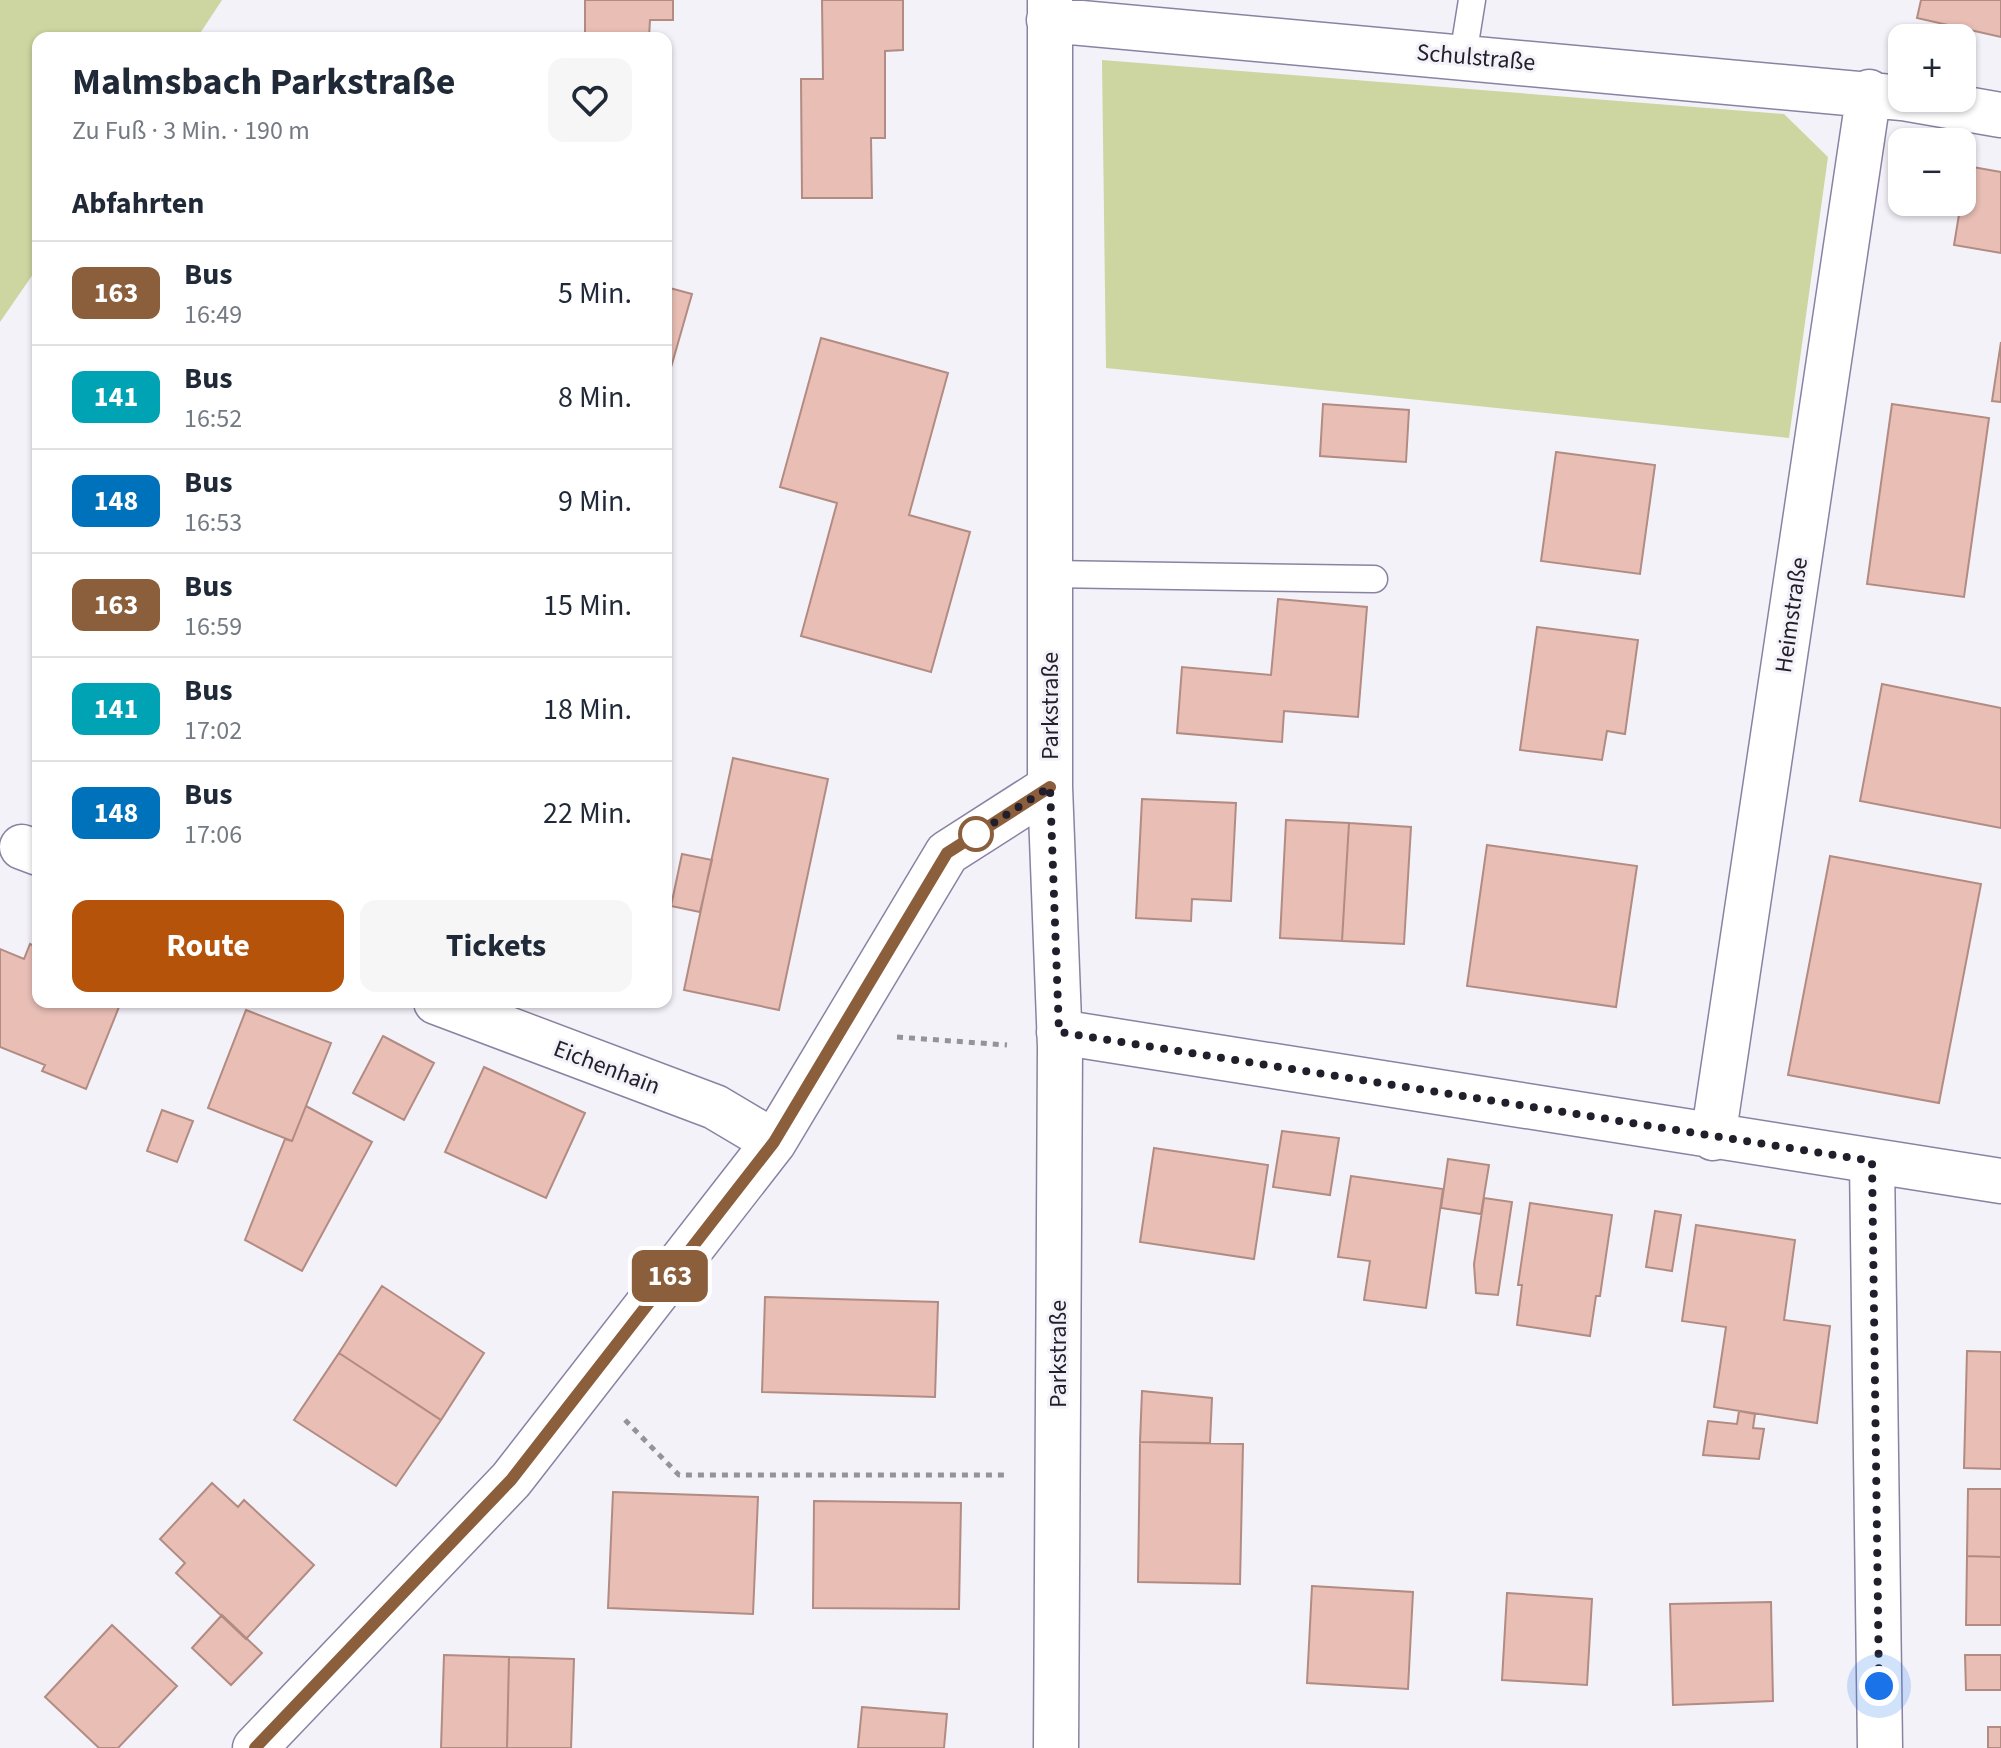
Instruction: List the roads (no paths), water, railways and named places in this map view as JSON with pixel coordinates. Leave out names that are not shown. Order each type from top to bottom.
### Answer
[{"type":"street","name":"Schulstraße","points":[[1050,10],[1463,56],[1888,96]]},
{"type":"street","name":"Parkstraße","points":[[1050,10],[1050,787],[1060,1040],[1056,1748]]},
{"type":"street","name":"Schulstraße","points":[[1976,111],[2001,115]]},
{"type":"street","name":"Heimstraße","points":[[1713,1138],[1888,112]]},
{"type":"street","points":[[255,1748],[511,1480],[774,1142],[947,853],[1050,787]]},
{"type":"street","name":"Eichenhain","points":[[452,1008],[715,1107],[774,1142]]},
{"type":"street","points":[[1060,1040],[2001,1181]]},
{"type":"street","points":[[1872,1161],[1880,1748]]},
{"type":"lane","points":[[1463,56],[1472,0]]},
{"type":"lane","points":[[1050,574],[1374,579]]}]
